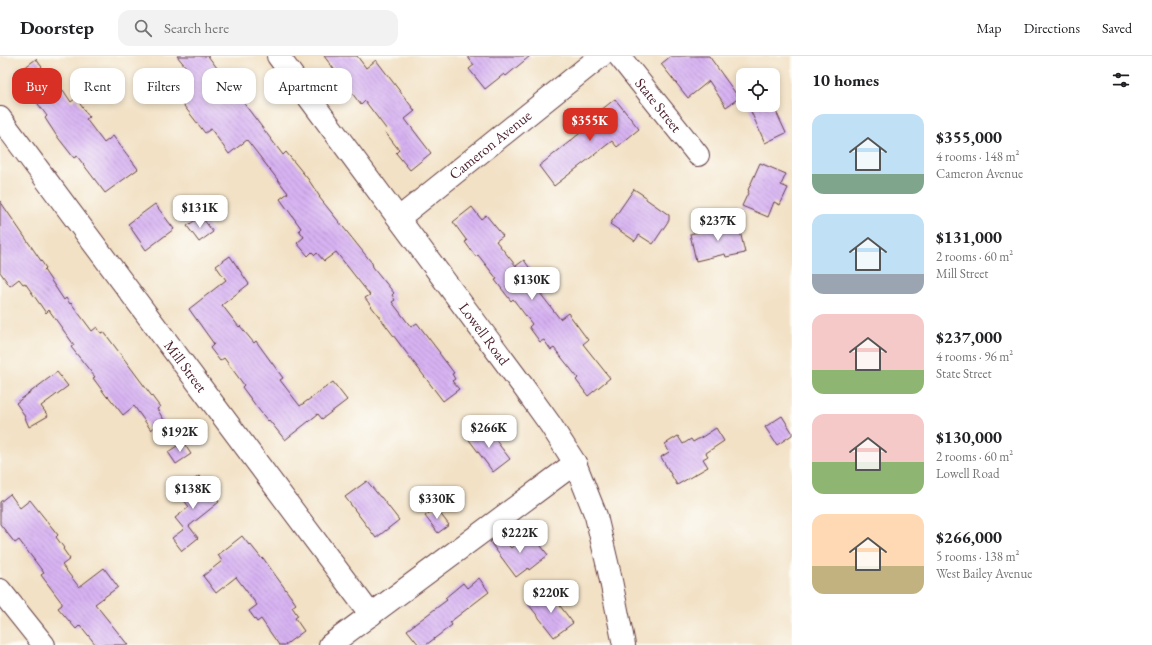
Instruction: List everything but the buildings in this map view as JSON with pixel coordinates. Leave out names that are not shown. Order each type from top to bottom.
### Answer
[{"type":"street","name":"Lowell Road","points":[[278,56],[522,385],[550,424],[575,463],[596,516],[624,645]]},
{"type":"street","name":"Cameron Avenue","points":[[399,218],[602,56]]},
{"type":"street","name":"State Street","points":[[619,56],[698,155]]},
{"type":"street","name":"Mill Street","points":[[0,118],[372,615]]},
{"type":"street","points":[[330,645],[575,463]]},
{"type":"street","points":[[0,590],[44,645]]}]
